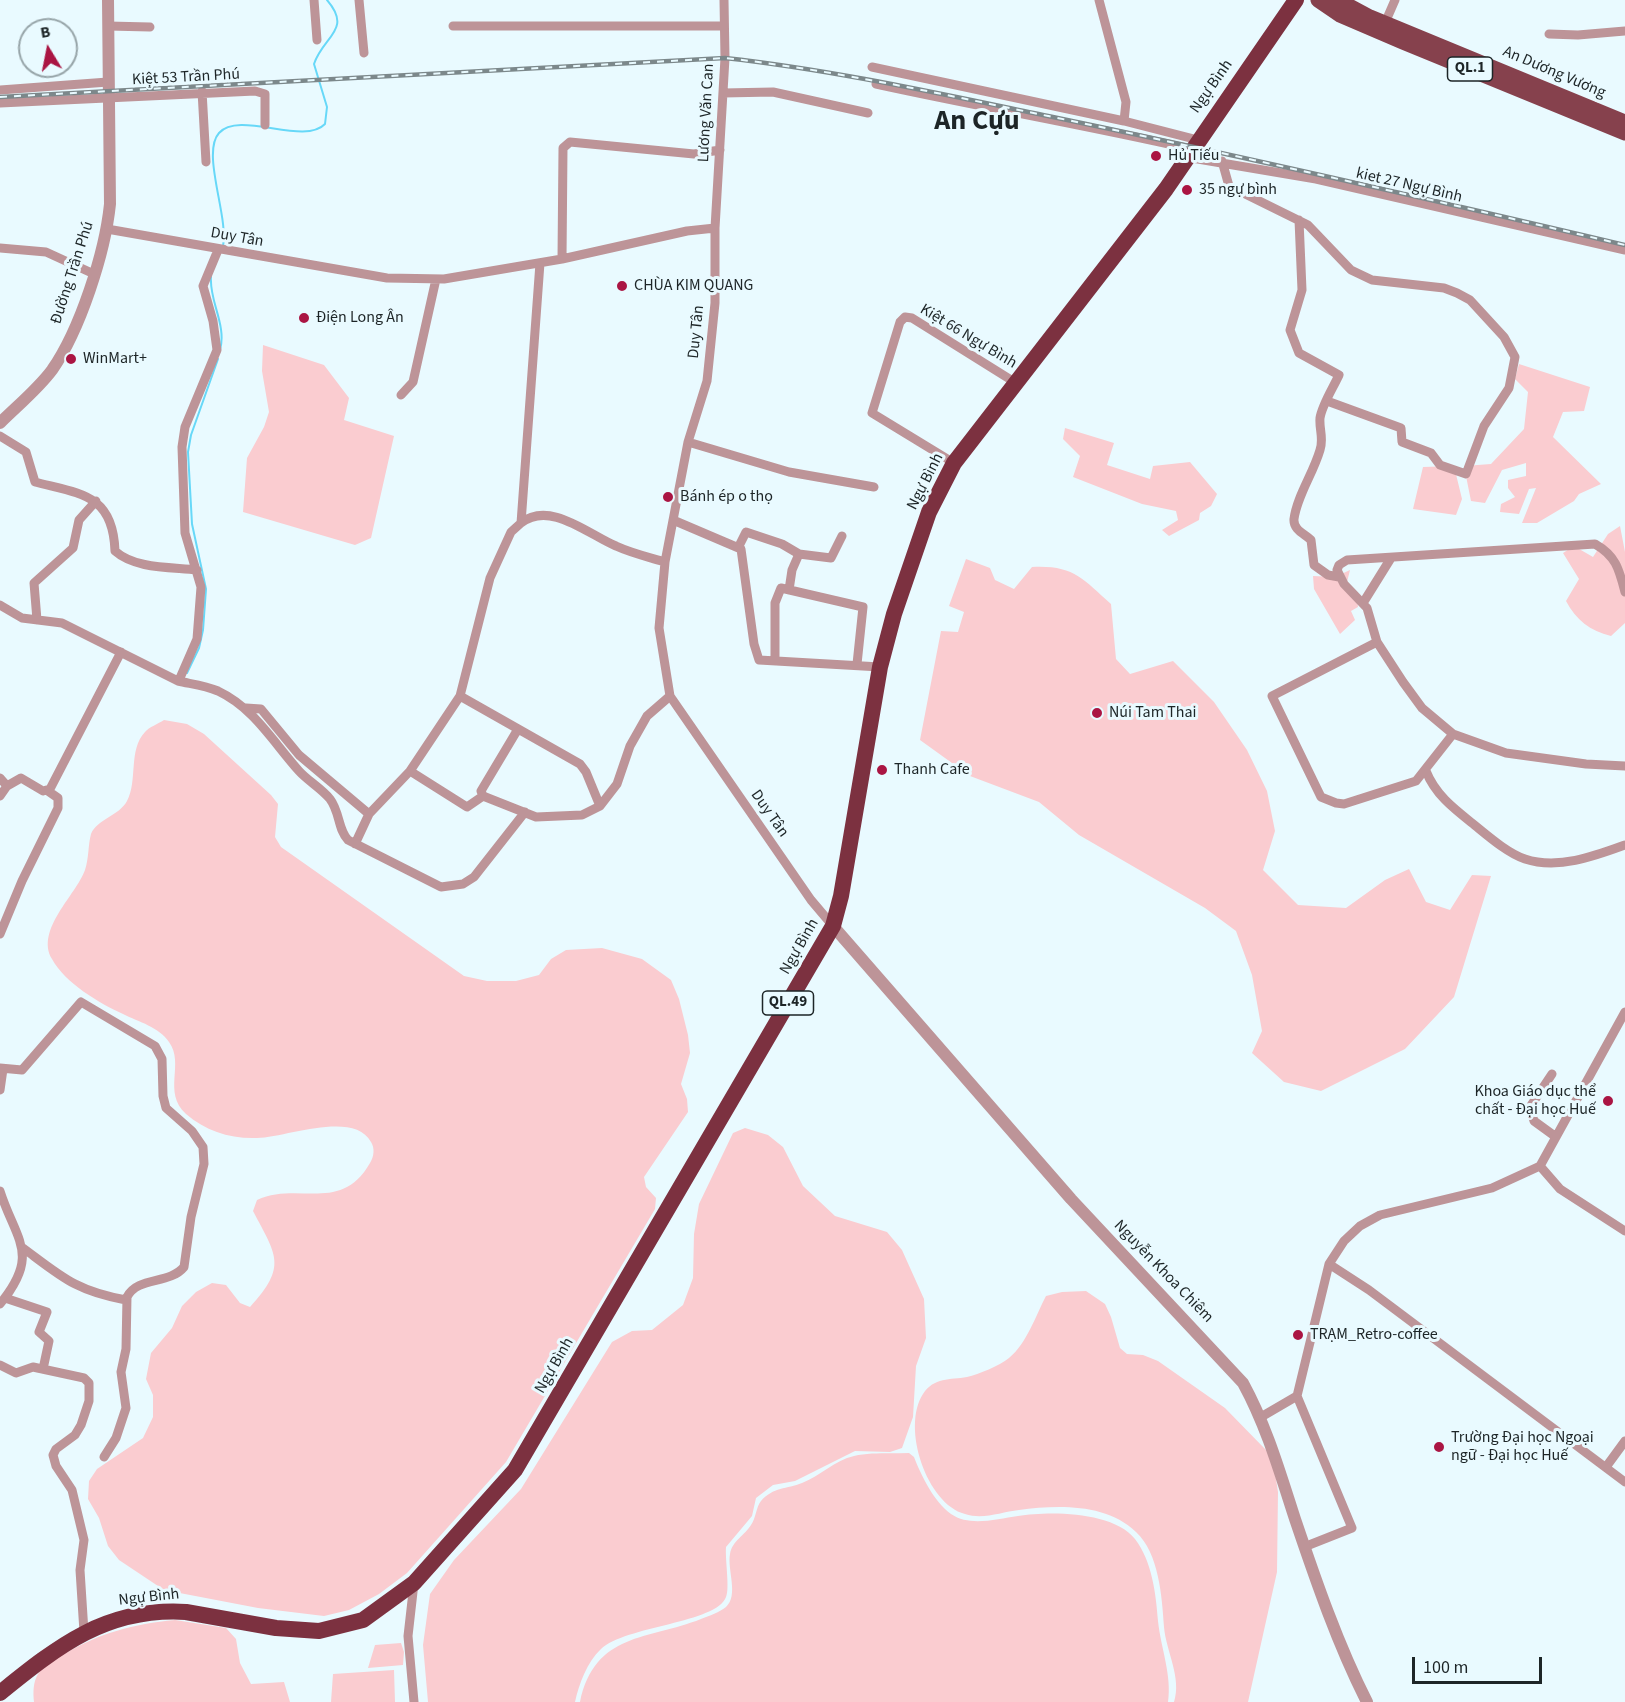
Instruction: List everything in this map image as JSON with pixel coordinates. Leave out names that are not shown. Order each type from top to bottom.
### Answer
[{"type":"highway","name":"Ngự Bình","points":[[0,1693],[48,1654],[84,1632],[123,1617],[171,1611],[276,1628],[319,1630],[339,1628],[363,1620],[414,1583],[515,1470],[833,926],[841,896],[880,667],[894,614],[929,512],[954,464],[1166,189],[1296,0]]},
{"type":"main road","name":"An Dương Vương","points":[[1318,0],[1340,15],[1595,115],[1625,122]]},
{"type":"main road","name":"An Dương Vương","points":[[1338,0],[1595,115],[1625,133]]},
{"type":"street","name":"Đường Trần Phú","points":[[0,423],[50,372],[61,357],[94,274],[107,229],[110,204],[108,0]]},
{"type":"street","points":[[314,0],[316,40]]},
{"type":"street","points":[[359,0],[364,53]]},
{"type":"street","name":"Lương Văn Can","points":[[715,228],[723,93],[724,0]]},
{"type":"street","points":[[1099,0],[1126,102],[1124,122]]},
{"type":"street","points":[[1385,23],[1395,0]]},
{"type":"street","points":[[108,26],[150,27]]},
{"type":"street","points":[[453,26],[723,26]]},
{"type":"street","points":[[1549,34],[1578,35],[1625,31]]},
{"type":"street","points":[[872,67],[1124,122],[1192,149]]},
{"type":"street","points":[[0,90],[108,82]]},
{"type":"street","points":[[876,84],[965,104],[1081,124],[1192,149]]},
{"type":"street","name":"Kiệt 53 Trần Phú","points":[[0,103],[238,90],[265,94],[265,125]]},
{"type":"street","points":[[202,91],[206,162]]},
{"type":"street","points":[[723,93],[773,92],[868,113]]},
{"type":"street","points":[[562,259],[563,148],[570,142],[694,154],[720,150]]},
{"type":"street","name":"kiet 27 Ngự Bình","points":[[1192,149],[1222,161],[1316,179],[1625,250]]},
{"type":"street","points":[[1222,161],[1229,186],[1308,225],[1351,270],[1372,280],[1444,288],[1470,300],[1504,337],[1515,357],[1509,388],[1484,426],[1466,474],[1440,465],[1428,451],[1403,443],[1401,428],[1327,401]]},
{"type":"street","points":[[1299,220],[1302,290],[1290,330],[1299,353],[1339,375],[1320,418],[1323,437],[1320,450],[1308,486],[1299,498],[1294,522],[1299,531],[1311,540],[1314,565],[1328,575],[1339,577],[1363,603],[1367,608],[1377,642],[1422,708],[1454,734],[1506,753],[1566,762],[1625,766]]},
{"type":"street","name":"Duy Tân","points":[[107,229],[387,278],[436,279],[562,259],[641,240],[715,228],[715,303],[707,381],[688,442],[665,562],[659,628],[670,696],[811,900],[833,926]]},
{"type":"street","points":[[0,248],[46,252],[94,274]]},
{"type":"street","points":[[180,680],[197,639],[201,587],[185,532],[182,447],[185,427],[217,351],[213,321],[203,286],[220,250]]},
{"type":"street","points":[[521,523],[540,263]]},
{"type":"street","points":[[401,395],[413,382],[436,279]]},
{"type":"street","name":"Kiệt 66 Ngự Bình","points":[[954,464],[872,413],[900,321],[905,317],[912,318],[1016,383]]},
{"type":"street","points":[[0,436],[26,452],[35,482],[78,491],[104,508],[114,532],[115,551],[122,557],[137,563],[197,570]]},
{"type":"street","points":[[688,442],[789,472],[874,487]]},
{"type":"street","points":[[37,620],[34,583],[73,548],[79,520],[96,501]]},
{"type":"street","points":[[355,844],[369,814],[410,771],[460,696],[490,578],[511,532],[527,519],[546,516],[560,518],[627,551],[665,562]]},
{"type":"street","points":[[673,520],[739,546]]},
{"type":"street","points":[[842,536],[831,558],[799,554],[782,544],[746,532],[739,546],[754,644],[759,660],[880,667]]},
{"type":"street","points":[[1339,577],[1339,565],[1347,560],[1595,544],[1610,552],[1618,566],[1625,592]]},
{"type":"street","points":[[789,590],[792,570],[799,554]]},
{"type":"street","points":[[1363,603],[1391,558]]},
{"type":"street","points":[[775,661],[775,603],[781,588],[863,607],[857,664]]},
{"type":"street","points":[[0,605],[22,618],[62,623],[180,680],[218,691],[246,708],[299,771],[328,797],[339,816],[343,836],[441,887],[453,887],[474,877],[525,812]]},
{"type":"street","points":[[1377,642],[1272,696],[1317,792],[1325,800],[1336,803],[1353,802],[1416,781],[1454,734]]},
{"type":"street","points":[[48,791],[121,651]]},
{"type":"street","points":[[460,696],[580,764],[586,772],[600,806]]},
{"type":"street","points":[[483,796],[536,817],[582,815],[600,806],[617,784],[630,746],[647,716],[670,696]]},
{"type":"street","points":[[246,708],[261,709],[299,755],[369,814]]},
{"type":"street","points":[[483,796],[481,791],[518,729]]},
{"type":"street","points":[[410,771],[467,807],[483,796]]},
{"type":"street","points":[[1426,771],[1432,784],[1448,804],[1486,834],[1525,859],[1556,862],[1588,859],[1625,845]]},
{"type":"street","points":[[0,796],[3,782],[21,778],[58,798],[58,808],[14,899],[0,934]]},
{"type":"street","name":"Nguyễn Khoa Chiêm","points":[[833,926],[1071,1199],[1244,1383],[1262,1417],[1305,1547],[1354,1676],[1367,1702]]},
{"type":"street","points":[[0,1090],[2,1068],[22,1070],[78,1005],[147,1039],[164,1071],[163,1096],[166,1108],[192,1131],[203,1147],[204,1164],[192,1192],[184,1267],[173,1276],[136,1286],[124,1300],[126,1349],[121,1372],[126,1402],[125,1414],[116,1438],[104,1457]]},
{"type":"street","points":[[1305,1547],[1352,1528],[1297,1396],[1329,1264],[1344,1241],[1360,1226],[1380,1215],[1492,1188],[1540,1166],[1625,1012]]},
{"type":"street","points":[[1552,1074],[1530,1107],[1534,1121],[1556,1137]]},
{"type":"street","points":[[1540,1166],[1560,1189],[1625,1231]]},
{"type":"street","points":[[0,1191],[23,1248],[24,1257],[18,1276],[2,1301],[46,1312],[39,1332],[49,1341],[42,1369]]},
{"type":"street","points":[[23,1248],[66,1281],[83,1290],[124,1300]]},
{"type":"street","points":[[1329,1264],[1369,1290],[1625,1482]]},
{"type":"street","points":[[0,1365],[16,1373],[33,1367],[84,1378],[89,1383],[89,1401],[81,1425],[75,1435],[56,1449],[53,1455],[56,1466],[72,1490],[84,1540],[80,1570],[84,1632]]},
{"type":"street","points":[[1262,1417],[1297,1396]]},
{"type":"street","points":[[1606,1467],[1625,1441]]},
{"type":"street","points":[[414,1583],[408,1636],[414,1702]]},
{"type":"shaded area","points":[[263,345],[324,365],[349,398],[344,420],[394,436],[371,538],[355,545],[243,512],[247,458],[264,427],[269,412],[262,371]]},
{"type":"shaded area","points":[[1519,364],[1590,387],[1584,411],[1563,412],[1553,437],[1601,484],[1579,494],[1574,501],[1537,523],[1522,523],[1536,488],[1529,489],[1519,514],[1500,512],[1501,504],[1515,497],[1508,488],[1508,480],[1526,476],[1526,463],[1502,470],[1485,503],[1471,501],[1464,466],[1491,464],[1524,429],[1528,392],[1515,379]]},
{"type":"shaded area","points":[[1065,428],[1114,443],[1107,465],[1150,479],[1153,466],[1190,462],[1217,494],[1211,506],[1200,513],[1199,520],[1169,536],[1162,530],[1178,520],[1176,511],[1142,504],[1073,477],[1080,456],[1063,439]]},
{"type":"shaded area","points":[[1454,466],[1462,499],[1456,515],[1413,509],[1423,467]]},
{"type":"shaded area","points":[[1620,526],[1625,552],[1625,623],[1611,636],[1584,624],[1566,601],[1579,579],[1563,553],[1574,546],[1593,557],[1608,534]]},
{"type":"shaded area","points":[[966,559],[990,568],[995,580],[1014,589],[1032,567],[1058,568],[1076,575],[1111,604],[1116,659],[1130,674],[1173,661],[1214,702],[1247,750],[1267,791],[1275,831],[1263,870],[1298,905],[1346,908],[1385,880],[1409,869],[1426,902],[1450,910],[1472,875],[1491,876],[1454,997],[1405,1049],[1321,1091],[1284,1082],[1252,1053],[1262,1031],[1252,975],[1236,931],[1205,908],[1079,835],[1039,802],[970,776],[920,740],[941,631],[958,632],[964,612],[949,606]]},
{"type":"shaded area","points":[[1350,570],[1347,582],[1357,595],[1358,607],[1351,611],[1355,620],[1340,634],[1314,589],[1313,576],[1335,577]]},
{"type":"shaded area","points":[[164,720],[187,724],[204,734],[271,795],[278,804],[275,837],[281,847],[464,976],[487,981],[516,981],[539,975],[551,959],[566,950],[602,948],[642,959],[671,980],[679,999],[688,1035],[690,1053],[681,1084],[687,1099],[688,1112],[644,1177],[646,1187],[656,1198],[655,1209],[506,1462],[407,1573],[379,1594],[349,1610],[324,1616],[258,1608],[164,1590],[119,1560],[108,1546],[99,1518],[88,1499],[89,1481],[97,1469],[143,1438],[153,1417],[153,1395],[146,1379],[151,1353],[172,1328],[182,1306],[196,1292],[212,1283],[226,1285],[240,1303],[250,1307],[270,1281],[274,1270],[274,1260],[268,1239],[253,1211],[257,1200],[272,1195],[318,1194],[346,1188],[370,1163],[373,1152],[371,1142],[362,1133],[350,1128],[335,1126],[270,1137],[247,1138],[219,1133],[202,1125],[186,1114],[175,1097],[175,1059],[165,1037],[93,998],[65,976],[52,959],[48,948],[49,936],[59,913],[85,870],[91,834],[98,825],[119,810],[127,801],[140,739],[147,730]]},
{"type":"shaded area","points":[[745,1128],[768,1135],[783,1147],[803,1186],[835,1216],[887,1232],[902,1250],[924,1299],[926,1338],[916,1366],[913,1417],[902,1448],[890,1452],[855,1451],[795,1481],[773,1485],[756,1498],[752,1516],[726,1547],[727,1593],[719,1606],[689,1619],[629,1635],[601,1649],[584,1674],[575,1702],[428,1702],[423,1645],[430,1594],[454,1560],[521,1489],[612,1342],[632,1331],[652,1330],[683,1305],[693,1278],[694,1234],[699,1204],[733,1133]]},
{"type":"shaded area","points":[[1086,1291],[1105,1304],[1120,1348],[1127,1354],[1143,1355],[1158,1361],[1225,1408],[1266,1450],[1274,1466],[1278,1492],[1277,1572],[1248,1702],[1174,1702],[1175,1674],[1165,1636],[1158,1576],[1150,1551],[1144,1541],[1124,1523],[1096,1511],[1065,1507],[1034,1508],[972,1516],[951,1507],[939,1496],[929,1481],[917,1444],[915,1426],[917,1409],[927,1389],[937,1382],[977,1374],[1005,1361],[1026,1337],[1046,1296],[1062,1292]]},
{"type":"shaded area","points":[[909,1453],[914,1457],[924,1480],[939,1503],[958,1518],[983,1521],[1031,1514],[1080,1515],[1112,1523],[1135,1539],[1149,1567],[1154,1589],[1167,1672],[1168,1702],[580,1702],[587,1679],[598,1662],[611,1651],[626,1642],[701,1619],[726,1607],[732,1596],[731,1549],[751,1525],[759,1503],[766,1496],[809,1480],[847,1458],[867,1454]]},
{"type":"shaded area","points":[[175,1620],[226,1628],[236,1639],[240,1663],[251,1684],[284,1682],[290,1702],[34,1702],[35,1680],[38,1674],[46,1665],[61,1656],[91,1640],[117,1631]]},
{"type":"shaded area","points":[[401,1643],[404,1652],[403,1665],[368,1668],[375,1645]]},
{"type":"shaded area","points":[[394,1670],[395,1702],[331,1702],[333,1674]]},
{"type":"waterway","points":[[223,246],[224,234],[214,170],[214,142],[219,133],[228,127],[241,125],[302,131],[315,130],[325,124],[327,107],[314,64],[337,26],[334,10],[327,0]]},
{"type":"waterway","points":[[211,277],[220,322],[222,341],[220,350]]},
{"type":"waterway","points":[[187,673],[199,648],[203,630],[206,589],[192,524],[188,452],[191,435],[218,359]]},
{"type":"railway","points":[[0,97],[725,58],[847,76],[928,91],[1193,147],[1625,245]]},
{"type":"place","name":"Hủ Tiếu","points":[[1156,156]]},
{"type":"place","name":"35 ngự bình","points":[[1187,190]]},
{"type":"place","name":"CHÙA KIM QUANG","points":[[622,286]]},
{"type":"place","name":"Điện Long Ân","points":[[304,318]]},
{"type":"place","name":"WinMart+","points":[[71,359]]},
{"type":"place","name":"Bánh ép o thọ","points":[[668,497]]},
{"type":"place","name":"Núi Tam Thai","points":[[1097,713]]},
{"type":"place","name":"Thanh Cafe","points":[[882,770]]},
{"type":"place","name":"Khoa Giáo dục thể chất - Đại học Huế","points":[[1608,1101]]},
{"type":"place","name":"TRẠM_Retro-coffee","points":[[1298,1335]]},
{"type":"place","name":"Trường Đại học Ngoại ngữ - Đại học Huế","points":[[1439,1447]]},
{"type":"district","name":"An Cựu","points":[[977,123]]}]
